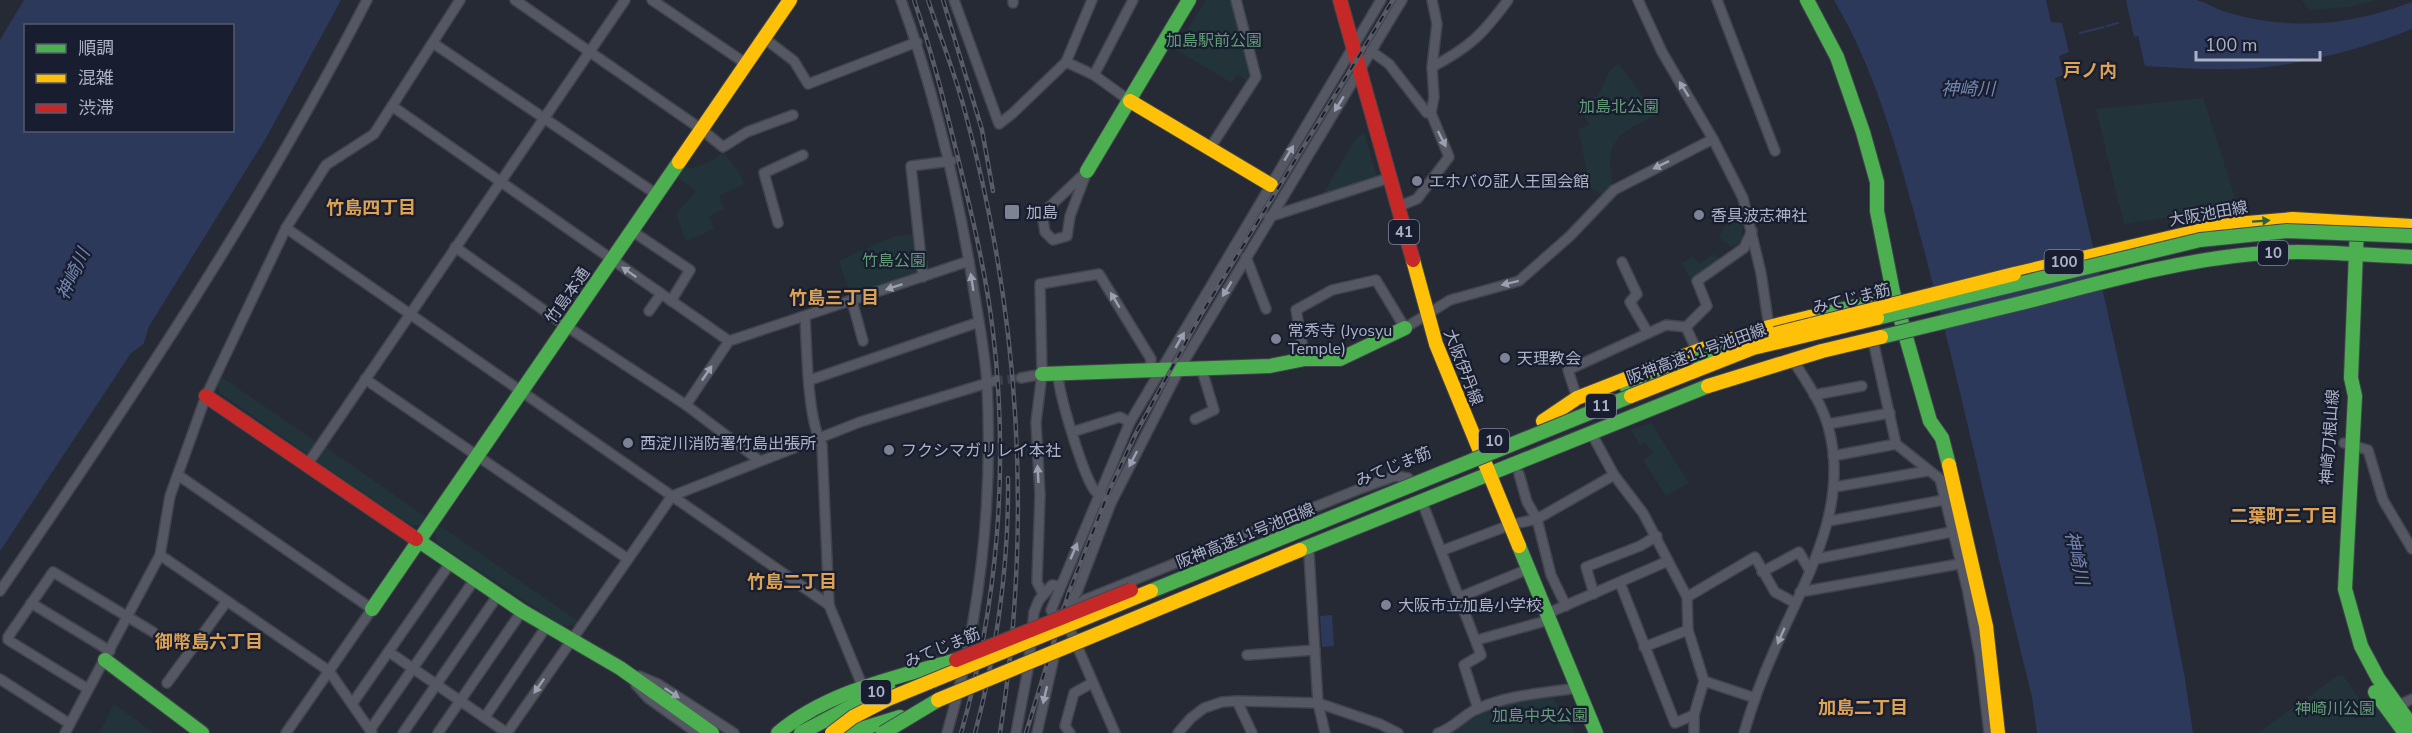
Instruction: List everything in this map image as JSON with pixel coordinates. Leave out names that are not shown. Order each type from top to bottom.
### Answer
[{"type":"main road","name":"竹島本通","points":[[372,609],[790,0]]},
{"type":"main road","points":[[1088,171],[1189,0]]},
{"type":"main road","name":"大阪伊丹線","points":[[1340,0],[1428,315],[1478,448],[1596,733]]},
{"type":"main road","points":[[1807,0],[1837,57],[1863,132],[1877,182],[1877,211],[1894,297],[1930,421],[1942,438],[1968,540],[1986,626],[1998,733]]},
{"type":"main road","points":[[1130,101],[1271,185]]},
{"type":"main road","name":"大阪池田線","points":[[2014,274],[2142,242],[2224,225],[2293,219],[2358,225],[2412,226]]},
{"type":"main road","name":"神崎刀根山線","points":[[2358,225],[2351,378],[2355,396],[2348,444],[2337,590],[2341,617],[2351,650],[2364,676],[2405,733]]},
{"type":"main road","name":"阪神高速11号池田線","points":[[832,733],[853,717],[888,699],[1584,413],[1753,348],[2200,240],[2287,231],[2412,236]]},
{"type":"main road","name":"阪神高速11号池田線","points":[[850,733],[877,716],[912,701],[1576,426],[1706,374],[1757,357],[2203,250],[2296,242],[2412,246]]},
{"type":"main road","name":"10","points":[[2135,276],[2173,266],[2253,254],[2356,254],[2412,257]]},
{"type":"main road","name":"みてじま筋","points":[[801,733],[879,691],[1407,478],[1697,355],[2014,274]]},
{"type":"main road","name":"100","points":[[2021,303],[2135,276]]},
{"type":"main road","points":[[1543,421],[1577,398],[1769,327],[1894,297]]},
{"type":"main road","name":"10","points":[[850,733],[885,722],[1708,386],[1822,351],[2021,303]]},
{"type":"main road","points":[[1769,327],[1796,365]]},
{"type":"main road","points":[[1042,374],[1270,366],[1305,359],[1340,359],[1405,328]]},
{"type":"main road","points":[[1555,448],[1594,438],[1727,386],[1796,365],[1905,337]]},
{"type":"main road","points":[[206,396],[546,627],[620,668],[712,733]]},
{"type":"main road","name":"神崎刀根山線","points":[[2348,444],[2345,589],[2349,615],[2358,645],[2372,671],[2412,726]]},
{"type":"main road","points":[[108,656],[202,733]]},
{"type":"main road","points":[[778,733],[799,717],[829,703],[956,660]]},
{"type":"main road","points":[[882,733],[938,700]]},
{"type":"street","points":[[0,591],[168,343],[267,180],[367,0]]},
{"type":"street","points":[[65,733],[160,555],[170,496],[206,396],[286,228],[326,165],[374,134],[460,0]]},
{"type":"street","points":[[515,0],[701,129],[723,147],[747,132],[793,115]]},
{"type":"street","points":[[308,465],[543,117],[626,0]]},
{"type":"street","points":[[652,0],[745,63]]},
{"type":"street","points":[[901,0],[916,42],[951,161],[990,381],[986,516],[979,586],[968,647],[947,733]]},
{"type":"street","points":[[954,0],[999,124],[1066,62],[1092,0]]},
{"type":"street","points":[[1094,75],[1133,0]]},
{"type":"street","points":[[1210,148],[1256,77],[1236,0]]},
{"type":"street","points":[[1381,0],[1271,185],[1156,369],[1098,493],[1051,610],[1054,615],[1064,615],[1084,600],[1395,476],[1407,478]]},
{"type":"street","points":[[1064,615],[1077,592],[1111,502],[1180,368],[1402,0]]},
{"type":"street","points":[[1397,207],[1417,199],[1449,157],[1431,113],[1434,97],[1432,67],[1437,24],[1432,0]]},
{"type":"street","points":[[1432,67],[1463,51],[1485,31],[1508,0]]},
{"type":"street","points":[[1717,0],[1775,151]]},
{"type":"street","points":[[1641,1],[1662,52],[1713,139],[1743,198],[1752,231],[1769,327]]},
{"type":"street","points":[[764,38],[794,61],[808,84],[916,42]]},
{"type":"street","points":[[433,43],[656,194]]},
{"type":"street","points":[[1371,51],[1389,64],[1427,113],[1431,113]]},
{"type":"street","points":[[1066,62],[1094,75],[1130,101]]},
{"type":"street","points":[[392,106],[729,341]]},
{"type":"street","points":[[1305,359],[1296,310],[1332,290],[1376,280],[1405,328],[1450,300],[1520,281],[1555,250],[1614,190],[1713,139]]},
{"type":"street","points":[[778,223],[764,173],[803,155]]},
{"type":"street","points":[[923,277],[911,166],[951,161]]},
{"type":"street","points":[[1088,171],[1075,200],[1067,236],[1053,240],[1045,232],[1042,214],[1088,171]]},
{"type":"street","points":[[1269,217],[1389,178]]},
{"type":"street","points":[[1271,185],[1285,192]]},
{"type":"street","points":[[286,228],[829,605]]},
{"type":"street","points":[[632,231],[690,270],[671,302]]},
{"type":"street","points":[[1686,327],[1707,306],[1697,281],[1744,248],[1752,231]]},
{"type":"street","points":[[455,247],[566,326],[686,405],[760,461]]},
{"type":"street","points":[[1246,256],[1266,309]]},
{"type":"street","points":[[686,405],[729,341],[969,261]]},
{"type":"street","points":[[1622,262],[1638,294],[1630,302],[1648,333]]},
{"type":"street","points":[[1043,594],[1037,582],[1040,495],[1036,422],[1042,374],[1040,284],[1099,274],[1156,369]]},
{"type":"street","points":[[649,311],[661,294]]},
{"type":"street","points":[[852,301],[863,341]]},
{"type":"street","points":[[805,316],[810,380],[818,437],[822,445],[829,605],[862,685]]},
{"type":"street","points":[[810,380],[978,322]]},
{"type":"street","points":[[1577,398],[1568,370],[1666,325],[1686,327]]},
{"type":"street","points":[[1686,327],[1697,355]]},
{"type":"street","points":[[1874,345],[1896,444],[1927,471],[1940,479],[1951,532],[1967,588],[1980,657],[1989,733]]},
{"type":"street","points":[[1744,733],[1755,698],[1816,559],[1830,521],[1834,487],[1833,456],[1828,424],[1815,395],[1796,365]]},
{"type":"street","points":[[1195,419],[1214,410],[1201,367]]},
{"type":"street","points":[[1058,373],[1058,382],[1072,432],[1093,489],[1111,502]]},
{"type":"street","points":[[1021,378],[1042,374]]},
{"type":"street","points":[[365,379],[628,559]]},
{"type":"street","points":[[389,652],[507,733],[672,496],[818,437],[990,381]]},
{"type":"street","points":[[1815,395],[1862,386]]},
{"type":"street","points":[[1828,424],[1890,413]]},
{"type":"street","points":[[1072,432],[1120,417],[1130,422]]},
{"type":"street","points":[[1594,438],[1614,475],[1638,503],[1687,597],[1688,630],[1704,681],[1694,715],[1694,733]]},
{"type":"street","points":[[1833,456],[1896,444]]},
{"type":"street","points":[[2348,444],[2368,450],[2383,500],[2412,549]]},
{"type":"street","points":[[1834,487],[1927,471]]},
{"type":"street","points":[[1519,474],[1527,502],[1538,519],[1551,574],[1566,606]]},
{"type":"street","points":[[178,475],[372,609],[286,733]]},
{"type":"street","points":[[1441,551],[1510,525],[1538,519],[1614,475]]},
{"type":"street","points":[[1830,521],[1944,500]]},
{"type":"street","points":[[1426,503],[1441,551],[1481,655],[1464,665],[1478,709]]},
{"type":"street","points":[[1816,559],[1951,532]]},
{"type":"street","points":[[1594,594],[1586,567],[1640,546],[1657,536]]},
{"type":"street","points":[[1028,669],[1304,552],[1315,650],[1318,703],[1325,733]]},
{"type":"street","points":[[1762,572],[1799,552],[1810,571]]},
{"type":"street","points":[[160,555],[329,671],[371,731],[475,579]]},
{"type":"street","points":[[1687,597],[1755,556],[1775,592],[1795,603]]},
{"type":"street","points":[[1477,640],[1547,617],[1566,606],[1668,561]]},
{"type":"street","points":[[352,704],[451,562]]},
{"type":"street","points":[[1800,592],[1959,564]]},
{"type":"street","points":[[88,689],[8,640],[53,572],[129,615],[153,632]]},
{"type":"street","points":[[1460,597],[1521,572]]},
{"type":"street","points":[[1620,583],[1675,723],[1694,715]]},
{"type":"street","points":[[1016,733],[1028,669],[1034,612],[1043,594],[1052,585],[1059,586]]},
{"type":"street","points":[[1077,592],[1084,600]]},
{"type":"street","points":[[402,733],[498,595]]},
{"type":"street","points":[[167,683],[227,601]]},
{"type":"street","points":[[31,603],[108,656]]},
{"type":"street","points":[[438,733],[522,611]]},
{"type":"street","points":[[1064,615],[1115,733]]},
{"type":"street","points":[[484,717],[546,627]]},
{"type":"street","points":[[1644,647],[1688,630]]},
{"type":"street","points":[[767,732],[793,714],[862,685],[968,647]]},
{"type":"street","points":[[1247,655],[1315,650]]},
{"type":"street","points":[[1037,733],[1054,657]]},
{"type":"street","points":[[620,668],[648,698],[696,733]]},
{"type":"street","points":[[620,668],[658,684],[734,733]]},
{"type":"street","points":[[0,679],[70,724]]},
{"type":"street","points":[[1704,681],[1755,698]]},
{"type":"street","points":[[1066,731],[1074,693],[1092,683]]},
{"type":"street","points":[[1438,733],[1478,709],[1500,699],[1577,688]]},
{"type":"street","points":[[2397,706],[2412,699]]},
{"type":"street","points":[[1237,701],[1252,733]]},
{"type":"street","points":[[1178,733],[1191,718],[1204,708],[1222,702],[1237,701],[1318,703],[1380,724],[1398,733]]},
{"type":"street","points":[[882,733],[935,709],[953,710]]},
{"type":"green space","name":"加島駅前公園","points":[[1206,0],[1233,0],[1251,76],[1248,81],[1237,75],[1232,83],[1175,49]]},
{"type":"green space","points":[[2301,0],[2376,0],[2348,7],[2310,10]]},
{"type":"green space","name":"加島北公園","points":[[1619,64],[1656,115],[1632,127],[1617,140],[1611,157],[1613,185],[1601,195],[1590,187],[1578,129],[1590,125],[1576,104],[1598,96],[1610,70]]},
{"type":"green space","points":[[2203,98],[2238,207],[2124,224],[2096,109]]},
{"type":"green space","points":[[1364,133],[1378,180],[1320,198],[1356,139]]},
{"type":"green space","points":[[723,152],[740,174],[744,185],[719,195],[724,209],[709,216],[714,229],[686,241],[676,214],[696,191],[677,177],[685,166],[691,169],[715,159]]},
{"type":"green space","points":[[1734,219],[1743,223],[1742,239],[1738,245],[1732,247],[1719,238],[1726,225]]},
{"type":"green space","name":"竹島公園","points":[[914,234],[918,272],[915,276],[851,297],[839,261],[892,237]]},
{"type":"green space","points":[[1715,254],[1719,260],[1693,278],[1689,276],[1682,263],[1692,257],[1700,263]]},
{"type":"green space","points":[[220,376],[317,442],[310,452],[306,453],[220,393],[217,386]]},
{"type":"green space","points":[[1651,423],[1689,483],[1666,496],[1643,460],[1653,453],[1645,442],[1640,445],[1631,430]]},
{"type":"green space","points":[[324,446],[426,517],[420,525],[411,525],[318,462]]},
{"type":"green space","points":[[439,525],[578,621],[575,625],[563,626],[437,543],[435,531]]},
{"type":"green space","name":"神崎川公園","points":[[2343,675],[2365,707],[2373,702],[2396,733],[2258,733],[2337,676]]},
{"type":"green space","name":"加島中央公園","points":[[1552,695],[1566,724],[1570,724],[1575,733],[1448,733],[1491,708]]},
{"type":"green space","points":[[114,704],[154,733],[99,733]]},
{"type":"water","name":"神崎川","points":[[24,0],[341,0],[266,138],[148,328],[144,343],[131,353],[0,551],[0,40]]},
{"type":"water","name":"神崎川","points":[[1834,0],[2046,0],[2051,22],[2062,23],[2069,52],[2059,56],[2063,75],[2055,78],[2156,528],[2193,733],[2037,733],[2032,697],[1942,319],[1910,197],[1878,95],[1851,31]]},
{"type":"water","points":[[2126,0],[2196,0],[2226,12],[2250,18],[2297,24],[2343,21],[2412,2],[2412,29],[2375,43],[2335,54],[2275,66],[2200,69],[2145,66],[2138,36],[2134,37]]},
{"type":"water","points":[[1332,615],[1334,646],[1322,647],[1320,616]]},
{"type":"waterway","points":[[2107,26],[2118,23]]},
{"type":"waterway","points":[[2080,33],[2104,27]]},
{"type":"tunnel","points":[[994,381],[1021,378]]},
{"type":"railway","points":[[914,0],[938,79],[983,266],[998,382],[1000,484],[992,585],[974,684],[961,733]]},
{"type":"railway","points":[[928,0],[960,94],[983,185],[998,262],[1009,340],[1018,497],[1016,576],[1010,655],[1000,733]]},
{"type":"railway","points":[[943,0],[982,130],[993,191]]},
{"type":"railway","points":[[1026,733],[1069,592],[1109,491],[1136,433],[1202,313],[1393,0]]},
{"type":"railway","points":[[975,733],[990,670],[1000,607],[1004,575],[1008,478]]},
{"type":"traffic: fast","points":[[1087,171],[1189,0]]},
{"type":"traffic: fast","points":[[1807,0],[1837,57],[1863,132],[1877,182],[1877,211],[1893,292],[1930,421],[1942,438],[1949,465]]},
{"type":"traffic: fast","points":[[372,609],[679,162]]},
{"type":"traffic: fast","points":[[2357,227],[2351,378],[2355,396],[2345,589],[2361,646],[2378,678],[2412,726]]},
{"type":"traffic: fast","points":[[1877,318],[2200,240],[2287,231],[2412,236]]},
{"type":"traffic: fast","points":[[2021,303],[2136,274],[2223,257],[2293,252],[2412,257]]},
{"type":"traffic: fast","points":[[1810,317],[1894,297]]},
{"type":"traffic: fast","points":[[1881,337],[2021,303]]},
{"type":"traffic: fast","points":[[1042,374],[1270,366],[1305,359],[1340,359],[1405,328]]},
{"type":"traffic: fast","points":[[1698,359],[1724,351]]},
{"type":"traffic: fast","points":[[1627,388],[1698,359]]},
{"type":"traffic: fast","points":[[1300,550],[1708,386]]},
{"type":"traffic: fast","points":[[1151,591],[1631,396]]},
{"type":"traffic: fast","points":[[416,539],[522,611],[620,668],[712,733]]},
{"type":"traffic: fast","points":[[1519,546],[1596,733]]},
{"type":"traffic: fast","points":[[105,660],[202,733]]},
{"type":"traffic: fast","points":[[778,733],[818,706],[840,696],[956,660]]},
{"type":"traffic: fast","points":[[801,733],[888,687]]},
{"type":"traffic: fast","points":[[2375,692],[2405,733]]},
{"type":"traffic: fast","points":[[883,733],[938,700]]},
{"type":"traffic: fast","points":[[848,733],[900,717]]},
{"type":"traffic: slow","points":[[679,162],[790,0]]},
{"type":"traffic: slow","points":[[1130,101],[1271,185]]},
{"type":"traffic: slow","points":[[2014,274],[2224,225],[2293,219],[2412,226]]},
{"type":"traffic: slow","points":[[1413,260],[1436,344],[1519,546]]},
{"type":"traffic: slow","points":[[1775,334],[2014,274]]},
{"type":"traffic: slow","points":[[1543,421],[1577,398],[1697,351],[1769,327],[1810,317]]},
{"type":"traffic: slow","points":[[1631,396],[1753,348],[1877,318]]},
{"type":"traffic: slow","points":[[1708,386],[1822,351],[1881,337]]},
{"type":"traffic: slow","points":[[1949,465],[1986,626],[1998,733]]},
{"type":"traffic: slow","points":[[938,700],[1300,550]]},
{"type":"traffic: slow","points":[[832,733],[853,717],[888,699],[1151,591]]},
{"type":"traffic: jam","points":[[1340,0],[1413,260]]},
{"type":"traffic: jam","points":[[206,396],[416,539]]},
{"type":"traffic: jam","points":[[956,660],[1131,590]]},
{"type":"place","name":"エホバの証人王国会館","points":[[1417,181]]},
{"type":"place","name":"加島","points":[[1012,212]]},
{"type":"place","name":"香具波志神社","points":[[1699,215]]},
{"type":"place","name":"常秀寺 (Jyosyu Temple)","points":[[1276,339]]},
{"type":"place","name":"天理教会","points":[[1505,358]]},
{"type":"place","name":"西淀川消防署竹島出張所","points":[[628,443]]},
{"type":"place","name":"フクシマガリレイ本社","points":[[889,450]]},
{"type":"place","name":"大阪市立加島小学校","points":[[1386,605]]},
{"type":"district","name":"戸ノ内","points":[[2090,71]]},
{"type":"district","name":"竹島四丁目","points":[[371,208]]},
{"type":"district","name":"竹島三丁目","points":[[834,298]]},
{"type":"district","name":"二葉町三丁目","points":[[2284,516]]},
{"type":"district","name":"竹島二丁目","points":[[792,582]]},
{"type":"district","name":"御幣島六丁目","points":[[209,642]]},
{"type":"district","name":"加島二丁目","points":[[1863,708]]}]
